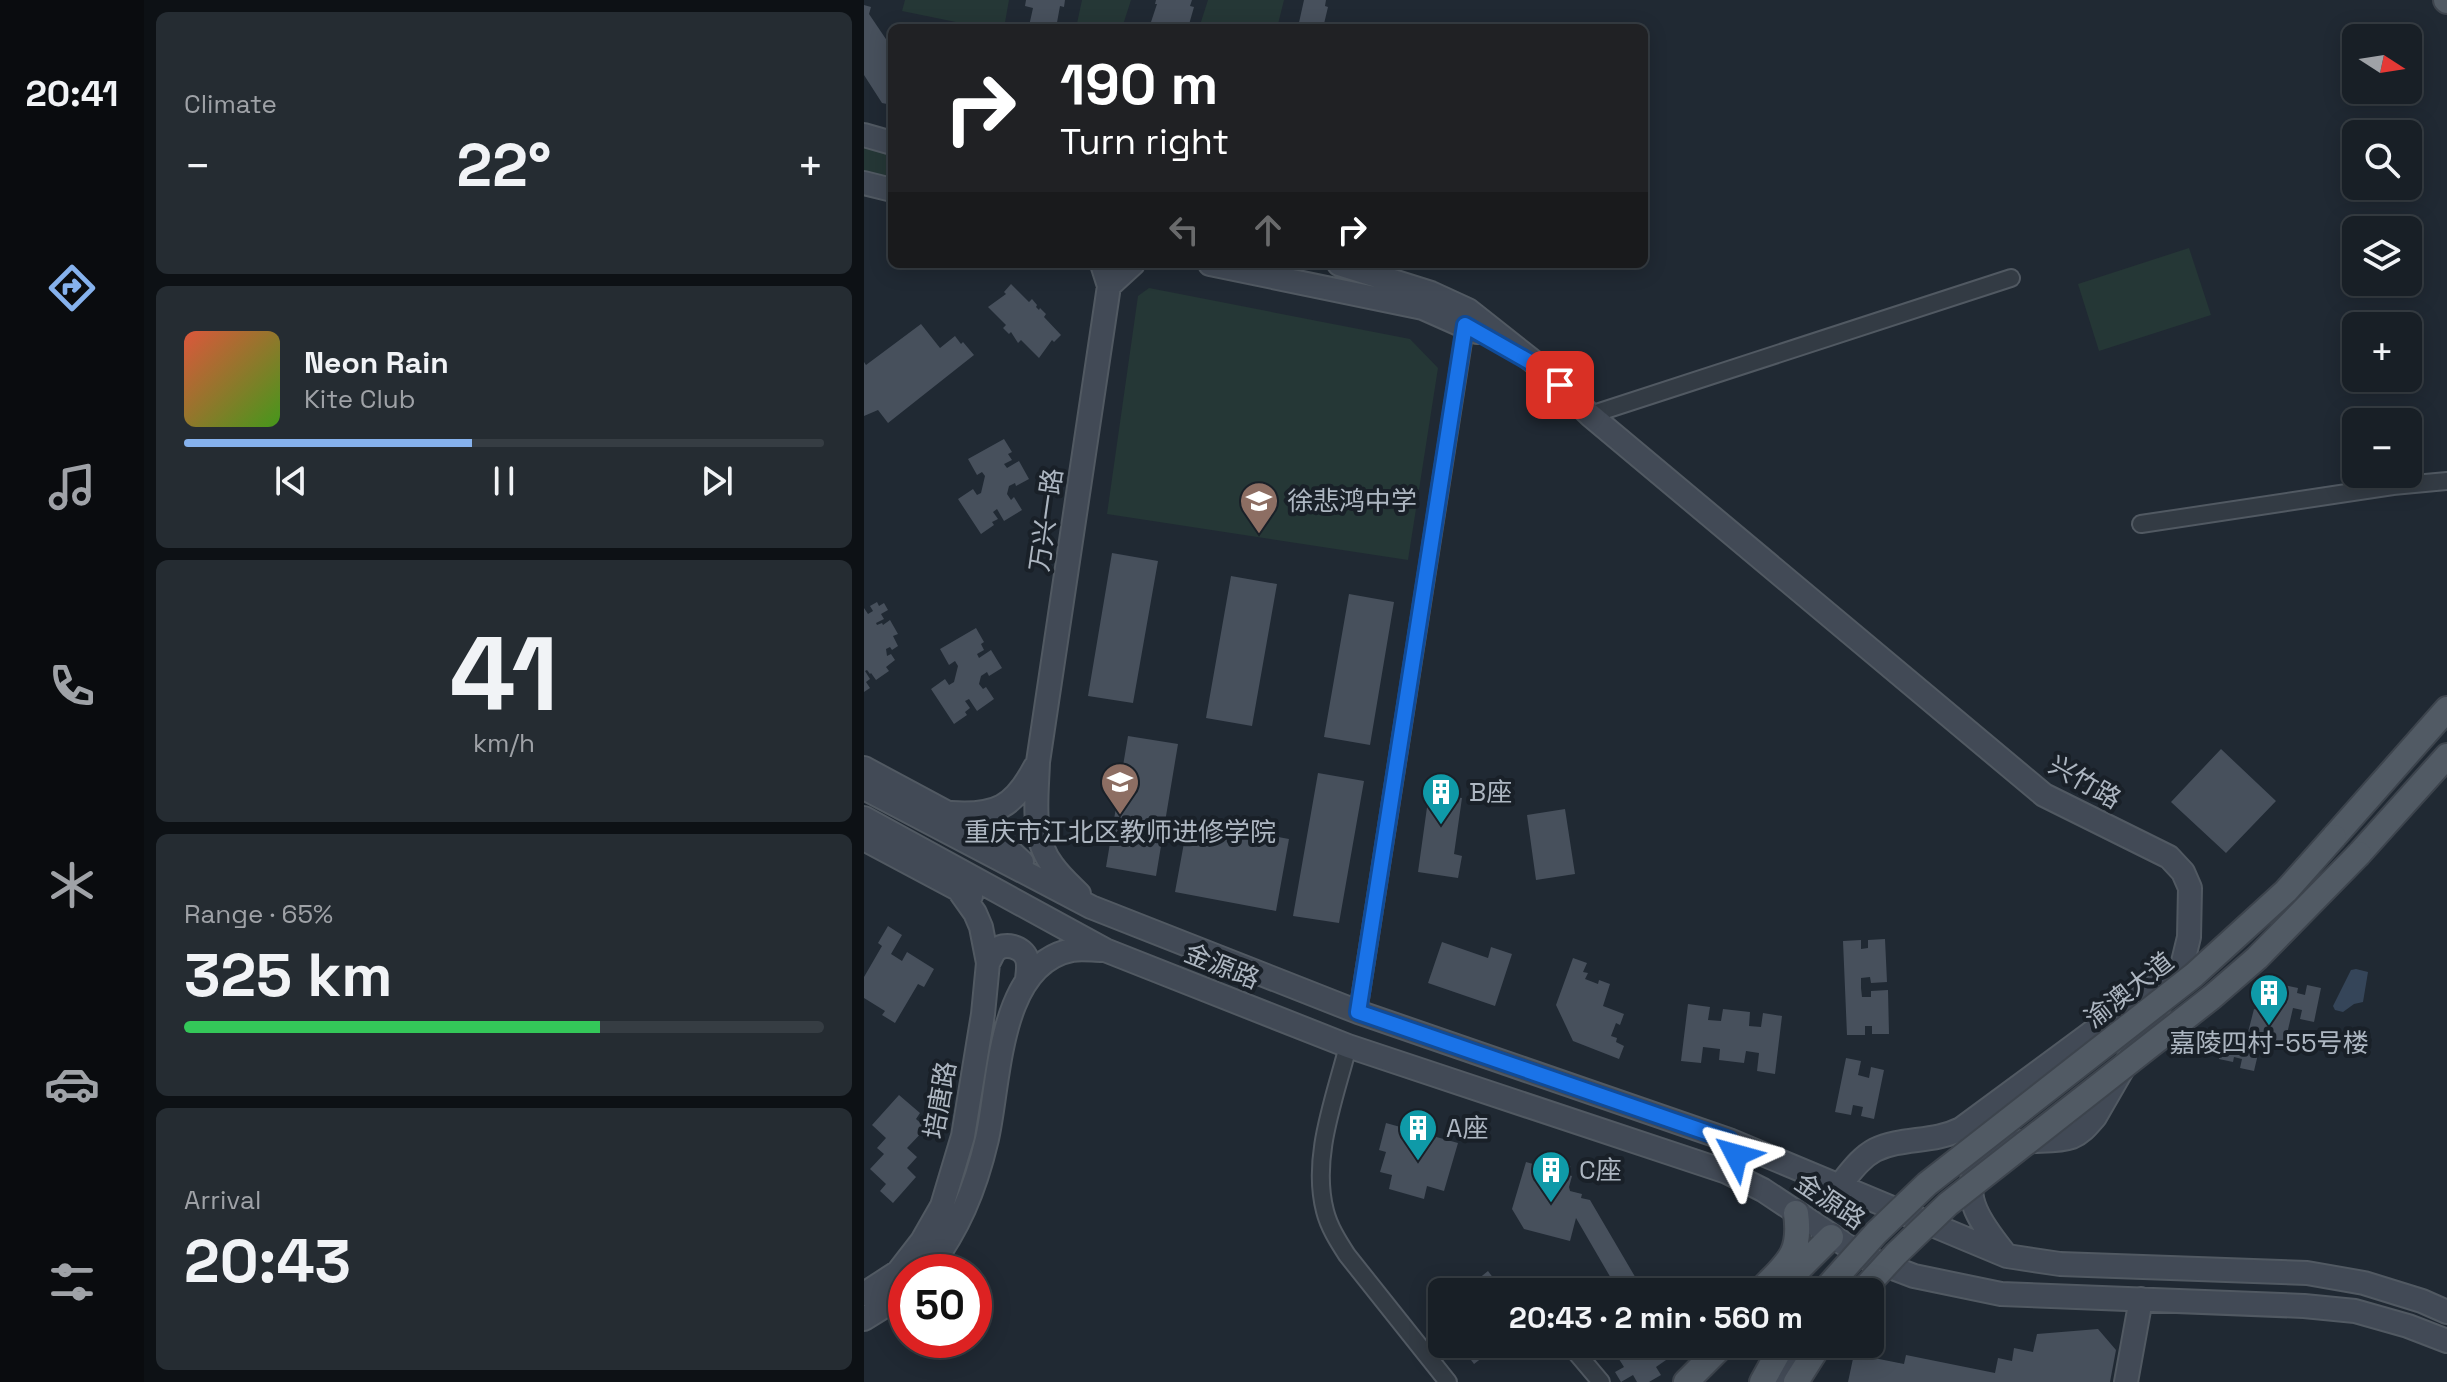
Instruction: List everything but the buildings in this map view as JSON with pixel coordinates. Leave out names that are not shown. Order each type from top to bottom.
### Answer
[{"type":"main road","name":"渝澳大道","points":[[1836,1278],[1927,1184],[2194,975],[2286,891],[2447,709]]},
{"type":"main road","points":[[1874,1278],[1948,1204],[2257,958],[2359,854],[2447,756]]},
{"type":"main road","points":[[1773,1278],[1788,1262],[1796,1247],[1799,1234],[1796,1213]]},
{"type":"main road","points":[[1790,1278],[1831,1237]]},
{"type":"main road","points":[[1684,1378],[1699,1358]]},
{"type":"main road","points":[[1684,1378],[1708,1358]]},
{"type":"main road","points":[[1762,1382],[1775,1358]]},
{"type":"main road","points":[[1796,1382],[1811,1358]]},
{"type":"street","points":[[864,135],[888,142]]},
{"type":"street","points":[[864,183],[888,189]]},
{"type":"street","points":[[1103,268],[1109,286],[1129,268]]},
{"type":"street","name":"兴竹路","points":[[1229,268],[1466,318]]},
{"type":"street","name":"兴竹路","points":[[1352,268],[1431,293],[1544,370],[1590,415],[2044,795],[2169,857],[2183,872],[2190,888],[2189,937],[2182,966],[2095,1117],[2083,1131],[2071,1138],[2017,1143],[2001,1148],[1986,1158],[1974,1172],[1971,1194],[1977,1213],[2007,1256]]},
{"type":"street","points":[[1590,415],[2011,278]]},
{"type":"street","name":"万兴一路","points":[[1091,907],[1053,866],[1041,846],[1037,823],[1038,762],[1109,286]]},
{"type":"street","points":[[1358,1012],[1466,318]]},
{"type":"street","points":[[2141,524],[2393,486],[2447,481]]},
{"type":"street","points":[[947,813],[973,815],[1005,805],[1024,789],[1038,762]]},
{"type":"street","points":[[864,768],[998,840],[1047,884]]},
{"type":"street","name":"金源路","points":[[864,788],[1091,907],[1358,1012],[1729,1140],[2007,1256],[2060,1264],[2307,1273],[2364,1283],[2447,1312]]},
{"type":"street","name":"金源路","points":[[864,818],[1105,950],[1348,1046],[1727,1172],[1763,1190],[1864,1257],[1914,1276],[2001,1294],[2304,1306],[2355,1311],[2447,1341]]},
{"type":"street","points":[[864,839],[1037,928],[1105,950]]},
{"type":"street","name":"培唐路","points":[[864,1294],[898,1272],[922,1241],[942,1206],[963,1136],[988,963],[981,927],[958,889]]},
{"type":"street","points":[[988,963],[995,951],[1004,946],[1016,947],[1024,952],[1029,962],[1027,979]]},
{"type":"street","name":"培唐路","points":[[940,1254],[964,1215],[977,1177],[1008,1024],[1016,999],[1027,979],[1058,954],[1073,949],[1105,950]]},
{"type":"street","points":[[1839,1186],[1862,1159],[1875,1150],[1893,1144],[1945,1137],[1961,1129],[2182,966]]},
{"type":"street","points":[[1348,1046],[1327,1130],[1322,1164],[1325,1210],[1333,1233],[1347,1255],[1448,1382]]},
{"type":"street","points":[[1703,1164],[1722,1166],[1733,1161],[1736,1149],[1729,1140]]},
{"type":"street","points":[[1848,1278],[1864,1257]]},
{"type":"street","points":[[2126,1382],[2141,1299]]},
{"type":"street","points":[[864,1319],[888,1304]]},
{"type":"street","points":[[1581,1358],[1601,1382]]},
{"type":"street","points":[[1779,1382],[1792,1358]]},
{"type":"shaded area","points":[[905,0],[1009,0],[1005,24],[965,24],[902,11]]},
{"type":"shaded area","points":[[1082,0],[1131,0],[1123,24],[1077,24]]},
{"type":"shaded area","points":[[1208,0],[1284,0],[1278,24],[1200,24]]},
{"type":"shaded area","points":[[864,144],[888,151],[888,180],[864,175]]},
{"type":"shaded area","points":[[2189,248],[2211,315],[2099,351],[2078,284]]},
{"type":"shaded area","points":[[1149,288],[1410,339],[1438,368],[1408,560],[1107,514],[1138,296]]},
{"type":"water","points":[[2351,970],[2368,972],[2363,1002],[2343,1012],[2335,1010],[2333,1006]]},
{"type":"place","name":"徐悲鸿中学","points":[[1259,535]]},
{"type":"place","name":"重庆市江北区教师进修学院","points":[[1120,816]]},
{"type":"place","name":"B座","points":[[1441,826]]},
{"type":"place","name":"嘉陵四村-55号楼","points":[[2269,1027]]},
{"type":"place","name":"A座","points":[[1418,1162]]},
{"type":"place","name":"C座","points":[[1551,1204]]},
{"type":"route","points":[[1560,385],[1544,370],[1465,325],[1358,1012],[1729,1140],[1736,1149],[1736,1155]]}]
